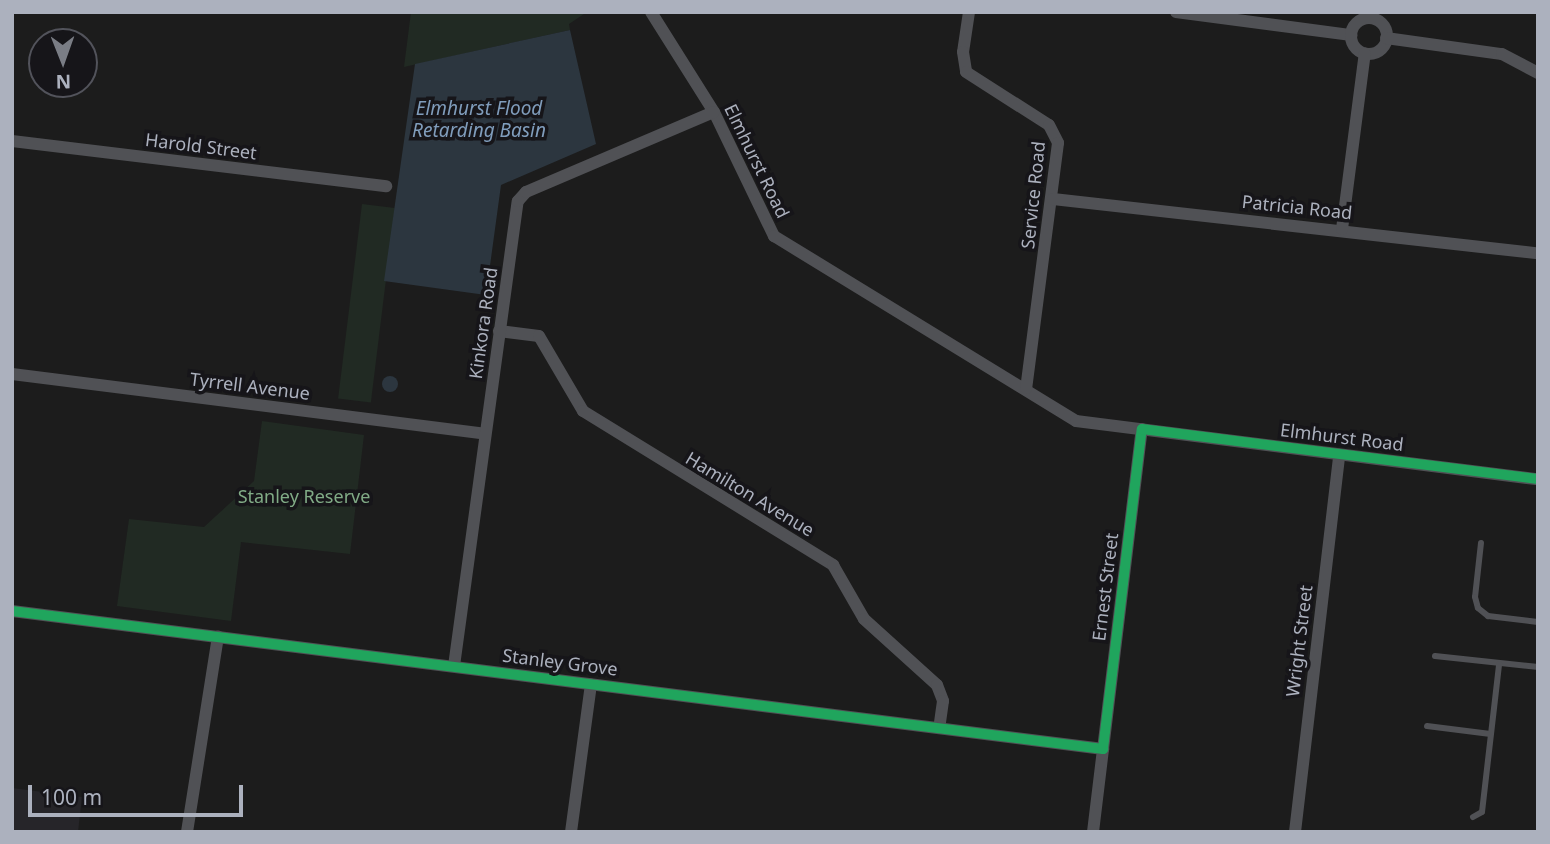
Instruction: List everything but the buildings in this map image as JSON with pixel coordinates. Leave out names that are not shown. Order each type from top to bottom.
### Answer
[{"type":"street","name":"Elmhurst Road","points":[[650,12],[714,112],[774,236],[1026,387],[1076,422],[1538,479]]},
{"type":"street","name":"Service Road","points":[[969,12],[963,52],[966,72],[1056,134],[1053,199],[1026,387]]},
{"type":"street","points":[[1176,12],[1351,35]]},
{"type":"street","points":[[1369,15],[1383,26],[1386,38],[1379,51],[1365,53],[1354,47],[1351,35],[1357,22],[1369,15]]},
{"type":"street","points":[[1386,38],[1503,54],[1538,73]]},
{"type":"street","points":[[1342,229],[1365,53]]},
{"type":"street","name":"Kinkora Road","points":[[454,666],[518,201],[526,192],[714,112]]},
{"type":"street","name":"Harold Street","points":[[12,141],[386,186]]},
{"type":"street","name":"Patricia Road","points":[[1053,199],[1342,229],[1538,253]]},
{"type":"street","name":"Hamilton Avenue","points":[[499,331],[539,336],[583,411],[832,565],[864,619],[937,685],[943,701],[939,728]]},
{"type":"street","name":"Tyrrell Avenue","points":[[12,374],[484,434]]},
{"type":"street","name":"Ernest Street","points":[[1093,832],[1142,429]]},
{"type":"street","name":"Wright Street","points":[[1294,832],[1339,455]]},
{"type":"street","name":"Stanley Grove","points":[[12,611],[1103,749]]},
{"type":"street","points":[[187,832],[218,636]]},
{"type":"street","points":[[571,832],[591,684]]},
{"type":"lane","points":[[1481,543],[1475,597],[1478,608],[1488,616],[1538,622]]},
{"type":"lane","points":[[1435,656],[1538,667]]},
{"type":"lane","points":[[1473,817],[1482,812],[1499,664]]},
{"type":"lane","points":[[1427,726],[1491,734]]},
{"type":"shaded area","points":[[12,788],[82,797],[78,832],[12,832]]},
{"type":"green space","points":[[411,12],[587,12],[569,24],[570,30],[404,67]]},
{"type":"green space","points":[[362,204],[395,208],[371,403],[338,399]]},
{"type":"green space","name":"Stanley Reserve","points":[[262,421],[364,435],[350,554],[241,542],[231,621],[117,606],[129,519],[204,527],[254,481]]},
{"type":"water","name":"Elmhurst Flood Retarding Basin","points":[[570,30],[596,144],[501,185],[486,295],[384,281],[415,64]]},
{"type":"water","points":[[390,376],[396,378],[396,390],[390,392],[384,390],[382,384],[384,378]]},
{"type":"cycle path","points":[[12,611],[1103,749],[1142,429],[1538,479]]}]
